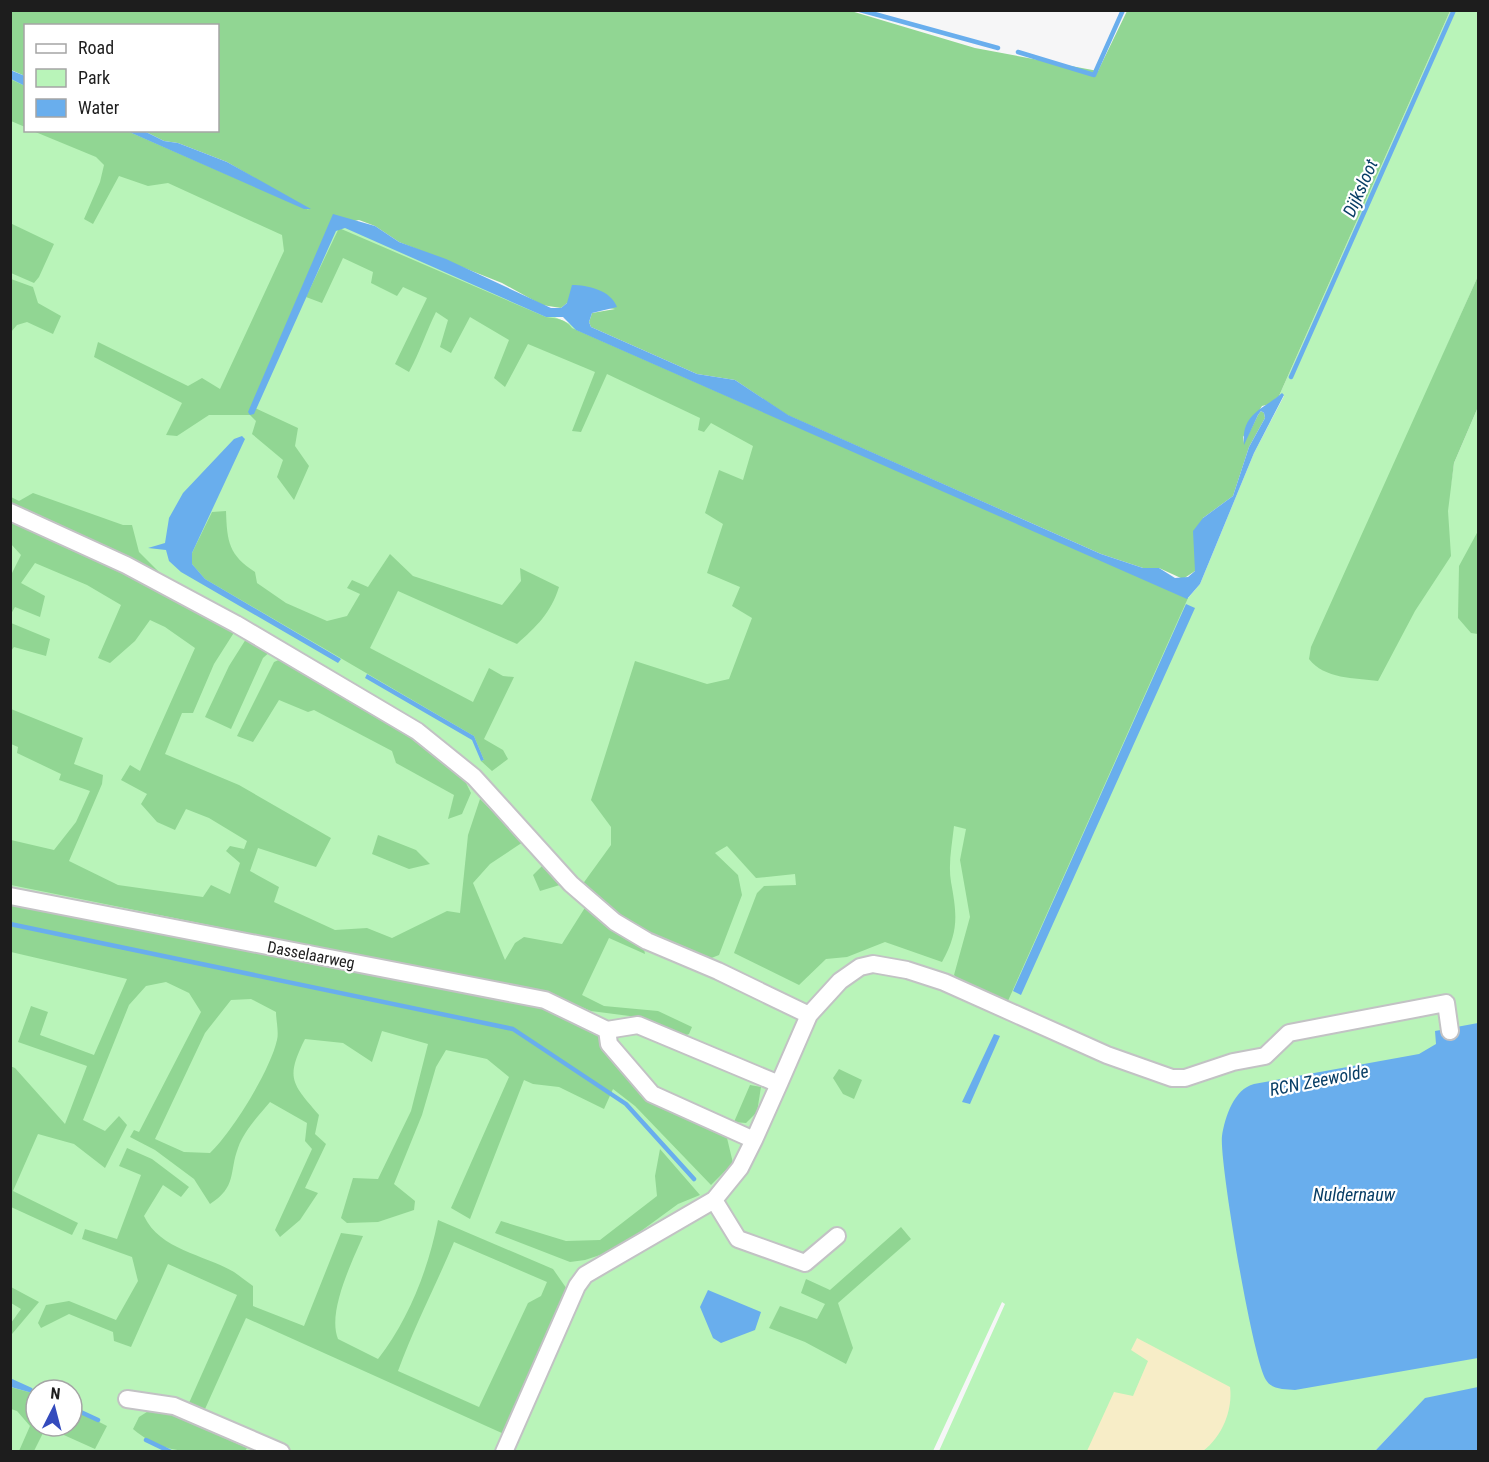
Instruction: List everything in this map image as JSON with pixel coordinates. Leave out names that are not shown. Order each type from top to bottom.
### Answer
[{"type":"street","points":[[10,512],[126,565],[236,624],[417,731],[474,777],[572,884],[615,922],[647,941],[718,971],[809,1015]]},
{"type":"street","name":"Dasselaarweg","points":[[10,896],[545,1000],[607,1030]]},
{"type":"street","points":[[504,1452],[577,1286],[585,1275],[714,1200],[740,1168],[809,1015],[840,981],[860,967],[873,964],[907,970],[944,982],[1124,1062],[1172,1078],[1185,1078],[1233,1062],[1265,1056],[1289,1033],[1446,1003],[1450,1031]]},
{"type":"street","points":[[754,1140],[652,1094],[609,1044],[607,1030],[638,1025],[779,1084]]},
{"type":"street","points":[[714,1200],[738,1239],[806,1263],[837,1236]]},
{"type":"street","points":[[127,1399],[174,1406],[281,1452]]},
{"type":"green space","points":[[10,11],[851,11],[975,48],[1098,71],[1127,11],[1450,11],[1279,396],[1270,404],[1262,406],[1243,437],[1244,443],[1258,415],[1261,411],[1264,413],[1265,418],[1249,447],[1233,496],[1203,518],[1195,571],[1183,579],[1159,568],[1143,568],[1101,554],[787,415],[735,380],[697,374],[591,327],[589,322],[592,313],[615,309],[567,303],[561,308],[542,305],[502,283],[399,242],[375,226],[359,220],[330,226],[255,408],[298,428],[295,446],[309,466],[294,500],[277,477],[283,460],[252,434],[256,421],[250,415],[209,415],[177,436],[166,435],[182,403],[94,357],[98,342],[188,386],[202,378],[220,389],[284,251],[282,235],[168,183],[148,186],[119,176],[93,224],[84,219],[100,182],[104,165],[96,157],[35,132],[129,132],[309,210],[227,162],[178,143],[164,141],[146,132],[219,132],[219,24],[24,24],[24,76],[11,70]]},
{"type":"green space","name":"RCN Zeewolde","points":[[1450,11],[1478,11],[1478,276],[1396,461],[1451,484],[1454,463],[1478,407],[1478,1400],[1414,1410],[1375,1451],[939,1451],[1005,1304],[1002,1302],[933,1451],[11,1451],[11,75],[24,82],[24,132],[138,132],[1188,598],[1200,584],[1254,453],[1284,396],[1282,394],[1279,396]]},
{"type":"green space","points":[[10,79],[24,86],[24,127],[11,121]]},
{"type":"green space","points":[[10,223],[54,244],[34,283],[11,273]]},
{"type":"green space","points":[[339,228],[546,317],[564,321],[572,328],[1188,598],[1007,1003],[961,982],[954,975],[970,917],[960,860],[966,829],[954,826],[950,868],[955,923],[948,951],[942,962],[885,942],[847,957],[826,959],[799,985],[734,953],[757,893],[764,886],[796,885],[795,874],[756,878],[727,846],[715,853],[738,875],[742,895],[719,955],[709,959],[635,928],[582,885],[611,845],[611,827],[591,800],[635,661],[707,684],[729,679],[752,618],[732,606],[740,587],[707,573],[723,524],[705,513],[719,470],[743,480],[753,446],[711,423],[704,432],[698,430],[700,418],[607,374],[581,432],[572,431],[595,372],[528,344],[505,387],[494,378],[509,340],[470,317],[451,353],[440,347],[448,320],[436,312],[409,372],[395,364],[427,298],[403,287],[397,296],[371,283],[373,272],[343,258],[322,303],[306,297]]},
{"type":"green space","points":[[1478,276],[1478,407],[1454,463],[1448,511],[1451,556],[1415,611],[1378,681],[1331,674],[1315,666],[1309,659],[1311,647]]},
{"type":"green space","points":[[11,279],[33,287],[38,303],[61,316],[53,334],[27,322],[17,325],[11,332]]},
{"type":"green space","points":[[33,493],[123,525],[132,525],[139,552],[161,574],[11,507],[11,497],[19,501]]},
{"type":"green space","points":[[226,511],[231,547],[240,560],[255,572],[257,583],[286,603],[327,621],[347,616],[360,594],[347,588],[352,580],[368,587],[390,554],[413,576],[502,605],[521,581],[520,568],[559,587],[542,619],[517,644],[398,591],[370,648],[473,702],[489,668],[503,676],[514,677],[484,739],[503,750],[508,759],[492,771],[481,761],[484,760],[474,736],[205,579],[192,564],[192,553],[212,512]]},
{"type":"green space","points":[[11,519],[118,570],[235,631],[214,664],[193,713],[182,713],[165,754],[239,785],[331,838],[316,867],[258,848],[250,871],[279,887],[274,902],[335,930],[367,928],[392,938],[447,911],[460,913],[468,835],[480,799],[523,842],[490,864],[473,883],[505,960],[515,943],[524,937],[562,944],[586,906],[643,944],[645,954],[609,938],[582,995],[604,1006],[658,1011],[692,1027],[689,1034],[684,1036],[645,1018],[591,1011],[551,994],[11,885],[11,840],[54,850],[76,822],[90,791],[59,780],[61,774],[17,753],[18,747],[11,744],[11,709],[83,738],[74,764],[103,775],[102,784],[69,861],[118,885],[203,897],[211,885],[230,894],[240,863],[226,851],[230,846],[244,849],[247,841],[209,818],[186,809],[175,830],[157,822],[141,804],[147,794],[121,780],[130,765],[140,771],[195,648],[165,627],[150,620],[135,641],[110,663],[98,658],[121,605],[87,585],[35,563],[21,583],[45,596],[40,617],[15,607],[11,614],[11,575],[21,555],[11,544]]},
{"type":"green space","points":[[1478,531],[1478,634],[1471,633],[1458,618],[1459,566]]},
{"type":"green space","points":[[11,623],[50,639],[46,656],[14,647],[11,651]]},
{"type":"green space","points":[[246,639],[272,650],[263,658],[231,729],[205,717],[229,666]]},
{"type":"green space","points":[[281,659],[394,725],[465,781],[471,793],[462,814],[448,819],[454,795],[396,763],[392,751],[314,710],[308,712],[279,700],[253,742],[237,736],[274,662]]},
{"type":"green space","points":[[378,835],[416,850],[430,864],[409,869],[372,854]]},
{"type":"green space","points":[[543,865],[563,884],[540,891],[533,875]]},
{"type":"green space","points":[[11,905],[546,1007],[598,1031],[621,1070],[641,1096],[727,1138],[733,1163],[711,1185],[635,1106],[613,1089],[604,1109],[559,1087],[533,1084],[524,1080],[470,1219],[451,1208],[509,1077],[487,1059],[446,1050],[436,1067],[422,1115],[394,1184],[415,1201],[414,1210],[378,1222],[347,1223],[341,1218],[353,1178],[378,1179],[411,1111],[428,1044],[382,1031],[372,1062],[343,1043],[305,1039],[295,1063],[294,1080],[319,1115],[315,1134],[326,1144],[305,1188],[318,1193],[300,1220],[280,1237],[275,1230],[312,1149],[305,1141],[307,1123],[270,1102],[244,1135],[235,1157],[231,1179],[225,1191],[210,1204],[194,1179],[155,1150],[130,1137],[134,1130],[139,1132],[201,1012],[189,993],[166,982],[146,986],[129,1005],[83,1120],[105,1131],[119,1116],[127,1125],[105,1168],[74,1144],[38,1134],[13,1191],[78,1223],[72,1235],[11,1207],[10,1066],[15,1068],[65,1124],[87,1066],[18,1042],[31,1006],[48,1012],[40,1035],[94,1055],[127,979],[11,952]],"holes":[[[251,999],[276,1012],[278,1037],[267,1068],[229,1131],[210,1153],[184,1152],[155,1139],[205,1033],[231,1000]]]},
{"type":"green space","points":[[839,1069],[862,1080],[854,1099],[843,1094],[833,1078]]},
{"type":"green space","points":[[750,1085],[761,1087],[757,1112],[746,1123],[734,1122]]},
{"type":"green space","points":[[127,1148],[152,1159],[189,1187],[181,1197],[163,1185],[144,1216],[151,1227],[171,1244],[234,1272],[253,1286],[253,1306],[304,1326],[341,1233],[363,1236],[342,1287],[335,1328],[338,1339],[378,1359],[399,1327],[416,1293],[429,1257],[438,1220],[553,1269],[569,1292],[504,1434],[246,1318],[205,1409],[189,1403],[237,1295],[168,1264],[131,1347],[114,1341],[113,1332],[69,1314],[41,1328],[38,1323],[46,1305],[69,1301],[116,1320],[138,1281],[132,1257],[82,1239],[85,1229],[117,1239],[141,1175],[119,1166]],"holes":[[[454,1242],[547,1282],[541,1296],[528,1303],[479,1407],[398,1371]]]},
{"type":"green space","points":[[660,1149],[700,1195],[678,1204],[615,1250],[585,1260],[570,1262],[495,1233],[501,1221],[566,1241],[600,1240],[657,1196],[655,1176]]},
{"type":"green space","points":[[901,1227],[911,1239],[838,1303],[853,1348],[846,1364],[805,1342],[769,1328],[780,1306],[817,1319],[825,1304],[801,1293],[806,1279],[830,1290]]},
{"type":"green space","points":[[11,1287],[39,1302],[12,1334],[11,1323],[21,1309],[11,1303]]},
{"type":"green space","points":[[10,1387],[24,1391],[24,1419],[17,1411],[11,1409]]},
{"type":"green space","points":[[150,1410],[164,1411],[247,1448],[245,1451],[200,1452],[159,1445],[133,1429],[139,1417]]},
{"type":"green space","points":[[84,1414],[107,1426],[95,1449],[70,1438],[84,1438]]},
{"type":"green space","points":[[25,1438],[40,1438],[34,1451],[19,1451]]},
{"type":"sand","points":[[1137,1338],[1230,1387],[1230,1405],[1225,1422],[1216,1438],[1203,1451],[1087,1451],[1114,1392],[1133,1396],[1148,1361],[1131,1350]]},
{"type":"water","points":[[10,70],[24,76],[24,86],[11,79]]},
{"type":"water","points":[[129,132],[146,132],[164,141],[178,143],[227,162],[311,209],[304,209]]},
{"type":"water","points":[[333,214],[375,226],[399,242],[446,259],[551,308],[561,308],[567,303],[572,285],[598,290],[610,296],[617,307],[592,313],[589,322],[591,327],[697,374],[735,380],[788,415],[1101,554],[1143,568],[1159,568],[1175,578],[1188,577],[1195,571],[1193,531],[1203,518],[1233,496],[1249,447],[1265,418],[1264,413],[1261,411],[1258,415],[1244,445],[1244,434],[1250,419],[1282,393],[1284,395],[1254,453],[1200,584],[1187,599],[576,330],[563,317],[546,317],[345,228],[336,231],[254,414],[250,415],[248,412]]},
{"type":"water","points":[[242,436],[245,439],[192,553],[192,564],[205,579],[341,659],[338,663],[181,572],[169,561],[166,550],[148,548],[165,543],[169,518],[183,493],[234,439]]},
{"type":"water","points":[[1186,604],[1195,608],[1021,995],[1013,991]]},
{"type":"water","points":[[367,674],[474,736],[484,760],[481,761],[472,740],[365,678]]},
{"type":"water","name":"Nuldernauw","points":[[1478,1023],[1478,1358],[1295,1390],[1272,1386],[1266,1380],[1260,1365],[1253,1337],[1226,1182],[1222,1136],[1232,1105],[1241,1092],[1254,1084],[1419,1054],[1436,1044],[1435,1031]]},
{"type":"water","points":[[994,1034],[1000,1036],[970,1104],[962,1102]]},
{"type":"water","points":[[708,1290],[761,1312],[755,1330],[721,1343],[713,1338],[700,1307]]},
{"type":"water","points":[[10,1378],[24,1384],[24,1391],[11,1387]]},
{"type":"water","points":[[1478,1387],[1478,1451],[1375,1451],[1425,1398]]},
{"type":"waterway","points":[[860,10],[998,48]]},
{"type":"waterway","points":[[1018,52],[1094,75],[1123,10]]},
{"type":"waterway","name":"Dijksloot","points":[[1291,377],[1454,10]]},
{"type":"waterway","points":[[10,924],[513,1029],[626,1104],[694,1179]]},
{"type":"waterway","points":[[84,1414],[98,1420]]},
{"type":"waterway","points":[[146,1440],[171,1452]]}]
